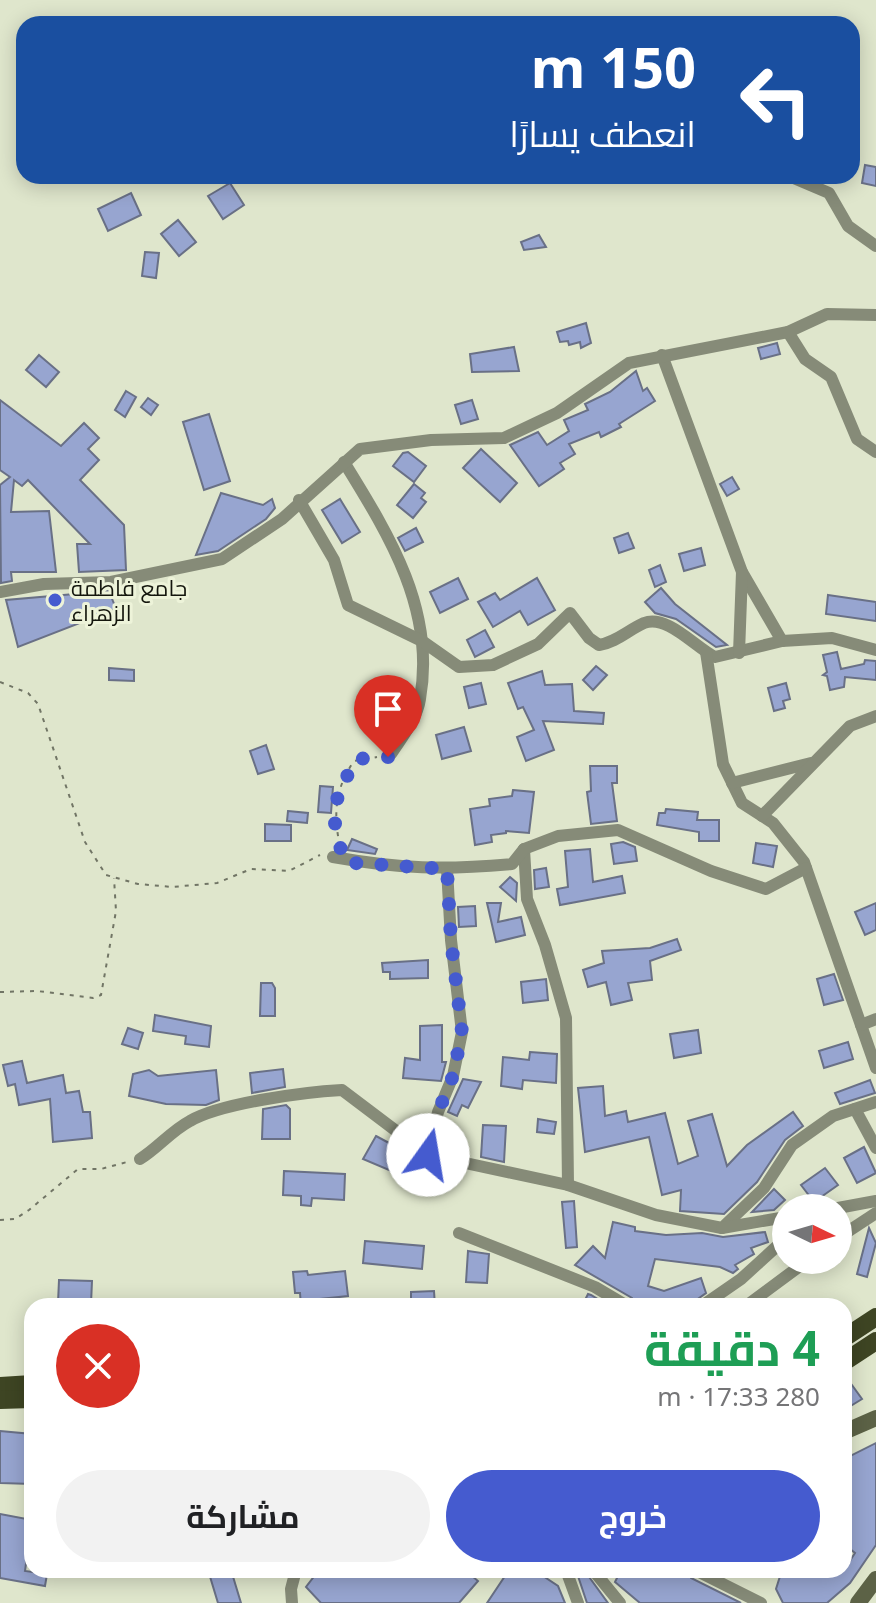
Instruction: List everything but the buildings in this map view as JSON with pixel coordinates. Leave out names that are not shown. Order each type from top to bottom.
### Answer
[{"type":"main road","points":[[852,1333],[876,1317]]},
{"type":"main road","points":[[852,1357],[876,1341]]},
{"type":"main road","points":[[0,1386],[24,1384]]},
{"type":"main road","points":[[0,1400],[24,1399]]},
{"type":"main road","points":[[852,1423],[876,1417]]},
{"type":"main road","points":[[852,1428],[876,1417]]},
{"type":"main road","points":[[858,1603],[876,1579]]},
{"type":"street","points":[[808,184],[829,193],[848,226],[876,246]]},
{"type":"street","points":[[0,592],[44,584],[111,582],[222,559],[282,519],[299,500],[360,449],[373,445],[504,438],[557,413],[629,363],[788,332],[827,314],[876,315]]},
{"type":"street","points":[[788,332],[805,359],[831,377],[857,439],[876,452]]},
{"type":"street","points":[[662,355],[742,572],[782,641]]},
{"type":"street","points":[[344,462],[400,558],[420,615],[420,700],[414,718],[388,756]]},
{"type":"street","points":[[299,500],[334,560],[348,605],[422,641],[459,667],[493,665],[538,644],[570,613],[589,638],[599,645],[612,642],[647,622],[662,622],[715,657],[782,641],[832,638],[876,650]]},
{"type":"street","points":[[739,653],[742,572]]},
{"type":"street","points":[[706,652],[723,764],[742,803],[773,823],[806,868],[876,1068]]},
{"type":"street","points":[[762,816],[850,726],[876,716]]},
{"type":"street","points":[[732,783],[811,763]]},
{"type":"street","points":[[338,858],[354,863],[447,869],[512,864],[524,849],[558,836],[618,830],[711,871],[766,889],[806,868]]},
{"type":"street","points":[[524,849],[527,899],[545,945],[566,1018],[568,1185]]},
{"type":"street","points":[[428,1155],[438,1112],[453,1076],[462,1032],[451,940],[447,869]]},
{"type":"street","points":[[861,1025],[876,1019]]},
{"type":"street","points":[[140,1159],[187,1122],[205,1113],[342,1090],[428,1155],[568,1185],[656,1215],[722,1228],[772,1219]]},
{"type":"street","points":[[722,1228],[764,1188],[792,1145],[833,1116],[876,1102]]},
{"type":"street","points":[[855,1109],[876,1148]]},
{"type":"street","points":[[852,1205],[876,1201]]},
{"type":"street","points":[[852,1229],[876,1213]]},
{"type":"street","points":[[459,1233],[595,1287],[614,1298]]},
{"type":"street","points":[[714,1298],[741,1279],[772,1251]]},
{"type":"street","points":[[757,1298],[789,1274]]},
{"type":"street","points":[[292,1603],[295,1578]]},
{"type":"street","points":[[569,1578],[578,1603]]},
{"type":"street","points":[[600,1578],[620,1603]]},
{"type":"street","points":[[711,1578],[761,1603]]},
{"type":"path","points":[[0,682],[28,693],[38,704],[88,849],[101,870],[114,877],[172,887],[217,883],[251,869],[280,873],[313,857],[338,858],[335,824],[338,792],[357,759],[388,756]]},
{"type":"path","points":[[0,992],[37,991],[93,998],[101,995],[116,911],[114,877]]},
{"type":"path","points":[[0,1220],[15,1219],[29,1210],[78,1169],[101,1169],[140,1159]]},
{"type":"place","name":"جامع فاطمة الزهراء","points":[[55,600]]},
{"type":"route","points":[[388,757],[363,757],[351,765],[338,792],[335,824],[343,859],[354,863],[447,869],[451,940],[462,1032],[453,1076],[438,1112],[428,1155]]}]
